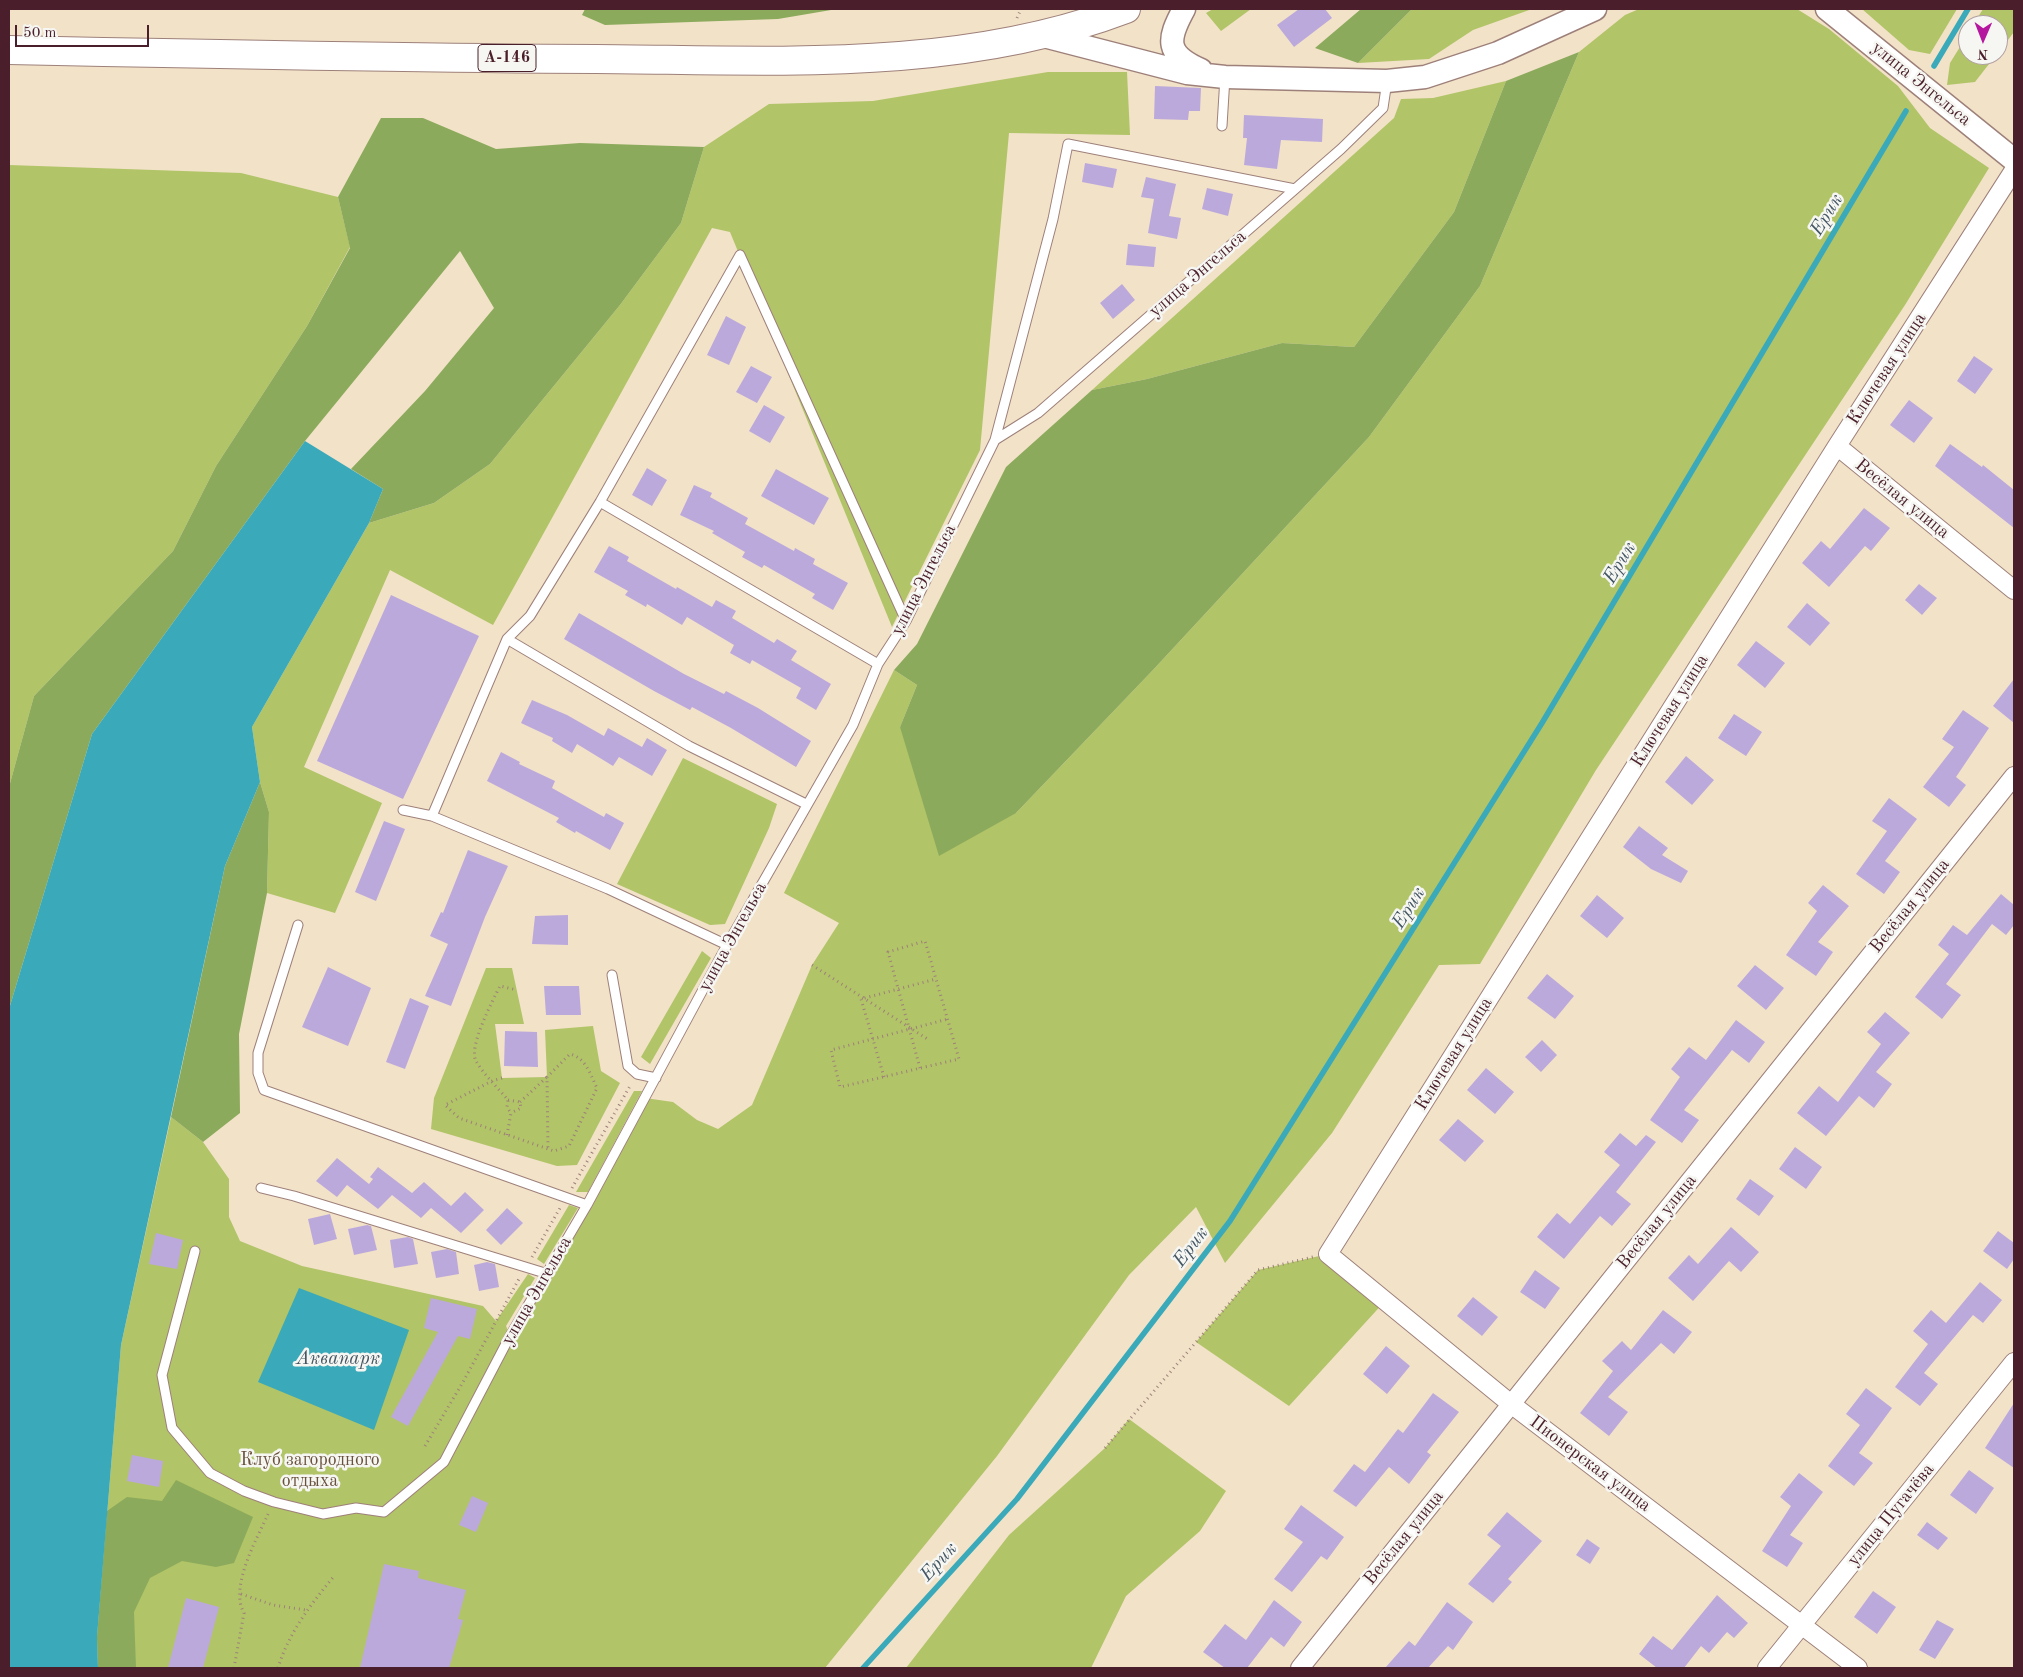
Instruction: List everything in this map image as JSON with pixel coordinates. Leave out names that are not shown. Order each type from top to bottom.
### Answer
[{"type":"highway","name":"А-146","points":[[9,50],[355,57],[818,61],[931,54],[1004,43],[1039,35],[1126,9]]},
{"type":"street","points":[[1184,9],[1170,40],[1175,53],[1191,65],[1219,76]]},
{"type":"street","points":[[1039,35],[1187,73],[1219,76],[1387,81],[1425,77],[1498,53],[1595,9]]},
{"type":"street","name":"улица Энгельса","points":[[1827,9],[2013,160]]},
{"type":"street","name":"Ключевая улица","points":[[1328,1254],[1837,446],[2013,160]]},
{"type":"street","name":"Весёлая улица","points":[[1837,446],[2014,590]]},
{"type":"street","name":"Весёлая улица","points":[[1300,1668],[2014,776]]},
{"type":"street","name":"Пионерская улица","points":[[1328,1254],[1511,1404],[1858,1668]]},
{"type":"street","name":"улица Пугачёва","points":[[1767,1668],[2014,1362]]},
{"type":"lane","points":[[1219,76],[1222,126]]},
{"type":"lane","name":"улица Энгельса","points":[[195,1252],[162,1375],[172,1428],[210,1473],[244,1491],[274,1502],[323,1514],[356,1508],[384,1512],[417,1487],[444,1462],[510,1336],[587,1205],[727,945],[806,804],[853,725],[878,664],[906,621],[995,440],[1038,413],[1295,189],[1383,108],[1387,81]]},
{"type":"lane","points":[[995,440],[1053,220],[1068,144],[1295,189]]},
{"type":"lane","points":[[432,816],[507,639],[530,616],[600,502],[740,255],[906,621]]},
{"type":"lane","points":[[600,502],[878,664]]},
{"type":"lane","points":[[507,639],[690,746],[806,804]]},
{"type":"lane","points":[[403,810],[432,816],[608,889],[727,945]]},
{"type":"lane","points":[[298,925],[258,1053],[258,1073],[264,1090],[587,1205]]},
{"type":"lane","points":[[612,975],[628,1066],[637,1074],[656,1078]]},
{"type":"lane","points":[[261,1188],[303,1199],[548,1274]]},
{"type":"path","points":[[920,1068],[909,1029],[888,952],[925,942],[948,1019],[959,1059],[840,1088],[831,1050],[909,1029],[948,1019]]},
{"type":"path","points":[[812,965],[862,999],[929,1040]]},
{"type":"path","points":[[862,999],[936,979]]},
{"type":"path","points":[[517,990],[500,986],[489,1007],[475,1046],[475,1060],[508,1100],[520,1102]]},
{"type":"path","points":[[862,999],[884,1077]]},
{"type":"path","points":[[502,1078],[492,1081],[444,1105],[459,1118],[554,1151],[569,1146],[598,1088],[584,1062],[578,1056],[570,1054],[520,1102]]},
{"type":"path","points":[[547,1077],[548,1148]]},
{"type":"path","points":[[507,1135],[511,1113],[507,1107],[508,1100]]},
{"type":"path","points":[[511,1113],[522,1108],[520,1102]]},
{"type":"path","points":[[1105,1448],[1258,1270],[1328,1254]]},
{"type":"path","points":[[233,1668],[244,1613],[240,1605],[244,1567],[274,1502]]},
{"type":"path","points":[[278,1668],[282,1654],[306,1610],[335,1576]]},
{"type":"path","points":[[241,1594],[273,1605],[306,1610]]},
{"type":"green space","points":[[585,9],[837,9],[778,19],[605,25],[582,15]]},
{"type":"green space","points":[[1213,9],[1251,9],[1221,31],[1206,13]]},
{"type":"green space","points":[[1361,9],[1412,9],[1358,63],[1315,48]]},
{"type":"green space","points":[[1412,9],[1532,9],[1473,30],[1429,59],[1358,63]]},
{"type":"green space","name":"Клуб загородного отдыха","points":[[1639,9],[1797,9],[1829,29],[1898,86],[1930,128],[1989,168],[1905,305],[1596,770],[1480,964],[1439,965],[1332,1133],[1225,1263],[1196,1207],[1129,1275],[997,1456],[825,1668],[98,1668],[97,1637],[121,1345],[171,1117],[203,1142],[229,1179],[229,1217],[240,1241],[302,1266],[483,1306],[496,1321],[528,1274],[535,1278],[506,1326],[510,1336],[645,1098],[673,1102],[697,1120],[718,1129],[752,1105],[812,965],[839,923],[784,893],[894,670],[917,685],[900,727],[1016,813],[1153,670],[1369,437],[1480,286],[1579,52],[1625,15]]},
{"type":"green space","points":[[1862,9],[1957,9],[1930,54],[1909,50]]},
{"type":"green space","points":[[1983,9],[2014,9],[2014,32],[2008,40],[2008,15],[1979,15]]},
{"type":"green space","points":[[1958,50],[1958,65],[1988,65],[1975,82],[1947,85],[1950,63]]},
{"type":"green space","points":[[1579,52],[1480,286],[1369,437],[1153,670],[1016,813],[939,856],[900,727],[917,685],[894,670],[917,644],[1006,467],[1092,390],[1147,379],[1282,343],[1354,347],[1454,212],[1506,81]]},
{"type":"green space","points":[[1048,72],[1127,72],[1130,135],[1009,133],[980,450],[892,627],[730,232],[712,228],[493,625],[390,570],[304,767],[382,803],[335,913],[267,893],[269,812],[260,782],[252,727],[369,523],[434,503],[490,464],[620,305],[681,223],[704,147],[769,104],[873,101]]},
{"type":"green space","points":[[1506,81],[1454,212],[1354,347],[1282,343],[1147,379],[1092,390],[1394,118],[1401,99],[1433,98]]},
{"type":"green space","points":[[381,118],[423,118],[496,149],[580,143],[704,147],[681,223],[620,305],[490,464],[434,503],[369,523],[383,489],[351,469],[425,391],[494,308],[460,251],[305,441],[92,734],[9,1009],[9,787],[34,696],[173,551],[216,466],[307,326],[350,248],[338,197]]},
{"type":"green space","points":[[9,165],[241,173],[338,197],[350,247],[307,326],[216,466],[173,551],[34,696],[9,787]]},
{"type":"green space","points":[[683,758],[777,804],[769,828],[725,924],[710,925],[617,884]]},
{"type":"green space","points":[[260,782],[269,812],[267,893],[239,1034],[240,1113],[203,1142],[171,1117],[225,866]]},
{"type":"green space","points":[[702,951],[711,958],[650,1064],[641,1057]]},
{"type":"green space","points":[[486,968],[512,968],[524,1024],[495,1024],[502,1078],[547,1077],[545,1030],[593,1026],[601,1071],[620,1083],[577,1165],[557,1166],[431,1129],[434,1098]]},
{"type":"green space","points":[[634,1091],[642,1091],[588,1192],[576,1192]]},
{"type":"green space","points":[[569,1205],[578,1208],[544,1264],[537,1259]]},
{"type":"green space","points":[[1328,1254],[1386,1300],[1289,1406],[1196,1342],[1258,1270]]},
{"type":"green space","points":[[1129,1419],[1226,1491],[1200,1531],[1126,1596],[1091,1668],[906,1668],[1009,1535],[1105,1448]]},
{"type":"green space","points":[[176,1480],[253,1517],[234,1563],[216,1567],[182,1561],[150,1578],[134,1612],[136,1668],[98,1668],[97,1637],[107,1511],[127,1497],[162,1501]]},
{"type":"water","points":[[305,441],[383,489],[369,523],[252,727],[260,782],[225,866],[121,1345],[97,1637],[98,1668],[9,1668],[9,1009],[92,734]]},
{"type":"water","name":"Аквапарк","points":[[299,1288],[409,1330],[374,1430],[258,1382]]},
{"type":"building","points":[[1299,9],[1325,9],[1332,18],[1294,47],[1277,25]]},
{"type":"building","points":[[1155,86],[1201,88],[1200,111],[1189,111],[1188,120],[1154,119]]},
{"type":"building","points":[[1244,115],[1323,119],[1322,142],[1281,140],[1277,169],[1244,165],[1247,138],[1243,138]]},
{"type":"building","points":[[1085,163],[1117,169],[1113,188],[1082,182]]},
{"type":"building","points":[[1146,177],[1176,184],[1169,216],[1181,218],[1177,239],[1148,233],[1154,199],[1141,197]]},
{"type":"building","points":[[1207,188],[1233,194],[1228,216],[1202,209]]},
{"type":"building","points":[[1128,244],[1156,247],[1154,267],[1126,265]]},
{"type":"building","points":[[1122,284],[1135,300],[1113,319],[1100,303]]},
{"type":"building","points":[[726,316],[746,327],[729,365],[707,355]]},
{"type":"building","points":[[1974,356],[1993,369],[1975,394],[1957,381]]},
{"type":"building","points":[[751,366],[772,377],[757,403],[736,392]]},
{"type":"building","points":[[1909,400],[1933,418],[1914,443],[1890,425]]},
{"type":"building","points":[[764,405],[785,417],[770,443],[749,431]]},
{"type":"building","points":[[1950,444],[1982,467],[1983,465],[2014,490],[2014,528],[1935,466]]},
{"type":"building","points":[[647,468],[667,480],[652,506],[632,495]]},
{"type":"building","points":[[776,469],[829,498],[814,525],[761,496]]},
{"type":"building","points":[[694,485],[712,493],[710,497],[748,518],[745,524],[794,551],[795,548],[815,559],[813,564],[848,583],[833,610],[812,598],[815,594],[764,565],[762,568],[742,557],[745,552],[712,533],[714,531],[680,515]]},
{"type":"building","points":[[1864,508],[1890,528],[1871,551],[1865,546],[1829,587],[1802,563],[1821,541],[1830,549]]},
{"type":"building","points":[[609,546],[629,557],[627,561],[676,589],[677,587],[712,607],[716,600],[736,611],[732,618],[774,643],[777,639],[797,651],[791,660],[831,684],[816,710],[796,698],[801,688],[752,660],[750,664],[730,653],[734,645],[687,617],[682,625],[647,604],[646,607],[625,595],[628,591],[594,572]]},
{"type":"building","points":[[1919,584],[1937,598],[1922,615],[1905,600]]},
{"type":"building","points":[[391,595],[479,636],[403,799],[317,761]]},
{"type":"building","points":[[1807,603],[1830,623],[1810,646],[1787,627]]},
{"type":"building","points":[[579,613],[684,674],[724,694],[726,691],[758,708],[811,741],[796,767],[731,728],[692,707],[690,710],[654,691],[564,639]]},
{"type":"building","points":[[1756,641],[1785,663],[1765,688],[1737,665]]},
{"type":"building","points":[[2014,679],[2014,723],[1993,706]]},
{"type":"building","points":[[532,700],[567,715],[604,736],[608,728],[642,747],[647,738],[667,750],[652,776],[619,757],[613,766],[577,744],[572,753],[552,741],[553,738],[521,723]]},
{"type":"building","points":[[1963,710],[1989,728],[1956,777],[1966,785],[1949,807],[1923,787],[1954,747],[1942,739]]},
{"type":"building","points":[[1734,714],[1762,732],[1746,756],[1718,738]]},
{"type":"building","points":[[501,752],[520,762],[519,764],[555,781],[552,788],[604,817],[606,813],[624,823],[610,850],[556,822],[559,818],[487,781]]},
{"type":"building","points":[[1686,756],[1714,780],[1692,805],[1665,782]]},
{"type":"building","points":[[1889,798],[1917,819],[1885,861],[1900,872],[1884,894],[1856,874],[1887,831],[1872,821]]},
{"type":"building","points":[[384,821],[405,829],[376,901],[355,892]]},
{"type":"building","points":[[1639,826],[1668,848],[1662,855],[1688,871],[1681,883],[1651,869],[1623,847]]},
{"type":"building","points":[[468,850],[508,866],[485,917],[451,1006],[425,996],[448,944],[430,936],[441,912],[443,913]]},
{"type":"building","points":[[1823,885],[1849,906],[1818,942],[1833,952],[1816,976],[1786,955],[1817,911],[1808,903]]},
{"type":"building","points":[[2001,894],[2014,905],[2014,925],[2006,935],[1992,924],[1946,984],[1961,995],[1942,1019],[1915,997],[1949,954],[1938,945],[1953,925],[1967,935]]},
{"type":"building","points":[[1597,895],[1624,918],[1607,938],[1580,916]]},
{"type":"building","points":[[568,915],[568,945],[532,944],[535,916]]},
{"type":"building","points":[[1755,965],[1784,988],[1766,1010],[1737,986]]},
{"type":"building","points":[[328,967],[371,988],[348,1046],[302,1027]]},
{"type":"building","points":[[1547,974],[1574,996],[1555,1019],[1527,998]]},
{"type":"building","points":[[544,986],[579,986],[581,1015],[546,1015]]},
{"type":"building","points":[[410,998],[429,1006],[405,1069],[386,1062]]},
{"type":"building","points":[[1885,1012],[1910,1033],[1876,1072],[1892,1084],[1874,1108],[1859,1096],[1826,1136],[1797,1113],[1819,1086],[1838,1102],[1881,1044],[1867,1032]]},
{"type":"building","points":[[1736,1020],[1765,1042],[1749,1063],[1732,1050],[1684,1110],[1699,1120],[1682,1143],[1650,1120],[1680,1077],[1671,1069],[1689,1047],[1706,1060]]},
{"type":"building","points":[[505,1031],[537,1032],[538,1067],[504,1066]]},
{"type":"building","points":[[1542,1040],[1557,1055],[1541,1072],[1525,1057]]},
{"type":"building","points":[[1486,1068],[1514,1092],[1495,1114],[1467,1090]]},
{"type":"building","points":[[1458,1119],[1484,1141],[1465,1162],[1439,1140]]},
{"type":"building","points":[[1620,1133],[1636,1146],[1646,1135],[1656,1142],[1616,1192],[1631,1204],[1612,1226],[1600,1216],[1564,1259],[1537,1237],[1557,1213],[1570,1224],[1620,1165],[1604,1152]]},
{"type":"building","points":[[1795,1147],[1822,1167],[1806,1189],[1779,1169]]},
{"type":"building","points":[[337,1158],[369,1184],[373,1179],[370,1177],[378,1167],[412,1193],[424,1182],[451,1206],[465,1192],[484,1210],[461,1233],[431,1208],[421,1218],[392,1195],[378,1209],[347,1185],[337,1197],[316,1181]]},
{"type":"building","points":[[1750,1179],[1774,1196],[1759,1216],[1736,1199]]},
{"type":"building","points":[[507,1208],[523,1223],[501,1245],[486,1230]]},
{"type":"building","points":[[330,1214],[337,1239],[314,1245],[308,1219]]},
{"type":"building","points":[[367,1225],[371,1226],[377,1250],[354,1255],[348,1229]]},
{"type":"building","points":[[1731,1227],[1759,1252],[1741,1272],[1729,1261],[1693,1301],[1668,1278],[1689,1255],[1698,1264]]},
{"type":"building","points":[[1998,1231],[2014,1243],[2014,1259],[2007,1269],[1983,1251]]},
{"type":"building","points":[[156,1233],[183,1240],[177,1269],[149,1264]]},
{"type":"building","points":[[408,1237],[413,1239],[418,1264],[394,1268],[390,1240]]},
{"type":"building","points":[[447,1249],[456,1252],[459,1274],[436,1278],[431,1252]]},
{"type":"building","points":[[487,1262],[495,1264],[499,1287],[479,1291],[474,1265]]},
{"type":"building","points":[[1535,1270],[1560,1288],[1545,1309],[1520,1292]]},
{"type":"building","points":[[1980,1282],[2002,1300],[1983,1323],[1973,1315],[1924,1373],[1938,1384],[1920,1406],[1895,1387],[1928,1344],[1913,1331],[1931,1310],[1946,1323]]},
{"type":"building","points":[[1473,1297],[1498,1317],[1482,1336],[1457,1316]]},
{"type":"building","points":[[431,1298],[477,1309],[470,1339],[458,1336],[408,1426],[391,1417],[438,1332],[424,1328]]},
{"type":"building","points":[[1663,1310],[1692,1332],[1674,1354],[1661,1343],[1608,1397],[1628,1412],[1609,1436],[1580,1413],[1613,1371],[1602,1361],[1622,1341],[1631,1350]]},
{"type":"building","points":[[1386,1346],[1410,1366],[1387,1394],[1363,1374]]},
{"type":"building","points":[[1866,1388],[1892,1408],[1859,1453],[1873,1463],[1854,1486],[1828,1466],[1860,1425],[1846,1414]]},
{"type":"building","points":[[1433,1393],[1459,1412],[1427,1452],[1431,1455],[1409,1484],[1389,1467],[1356,1507],[1333,1491],[1354,1464],[1365,1472],[1398,1429],[1403,1433]]},
{"type":"building","points":[[2014,1403],[2014,1468],[1985,1448]]},
{"type":"building","points":[[132,1455],[163,1461],[159,1487],[127,1481]]},
{"type":"building","points":[[1969,1470],[1994,1488],[1976,1514],[1950,1495]]},
{"type":"building","points":[[1799,1473],[1823,1492],[1790,1535],[1803,1543],[1787,1567],[1762,1551],[1791,1506],[1780,1497]]},
{"type":"building","points":[[472,1496],[488,1503],[476,1532],[459,1525]]},
{"type":"building","points":[[1301,1505],[1344,1537],[1327,1560],[1321,1556],[1292,1592],[1274,1579],[1303,1542],[1284,1529]]},
{"type":"building","points":[[1507,1512],[1542,1541],[1508,1579],[1512,1582],[1493,1603],[1468,1584],[1501,1546],[1487,1535]]},
{"type":"building","points":[[1927,1522],[1948,1538],[1938,1550],[1917,1535]]},
{"type":"building","points":[[1587,1539],[1600,1548],[1590,1564],[1576,1555]]},
{"type":"building","points":[[384,1564],[419,1571],[418,1578],[466,1590],[458,1619],[463,1620],[449,1668],[360,1668]]},
{"type":"building","points":[[1873,1591],[1896,1607],[1877,1634],[1854,1617]]},
{"type":"building","points":[[1717,1595],[1748,1623],[1734,1638],[1727,1632],[1709,1653],[1701,1646],[1684,1668],[1657,1668],[1639,1654],[1653,1636],[1672,1650]]},
{"type":"building","points":[[186,1598],[219,1607],[203,1668],[168,1668]]},
{"type":"building","points":[[1274,1600],[1302,1622],[1284,1647],[1271,1637],[1247,1668],[1225,1668],[1203,1652],[1225,1624],[1246,1640]]},
{"type":"building","points":[[1447,1602],[1473,1622],[1453,1650],[1448,1646],[1428,1668],[1385,1668],[1409,1641],[1415,1646]]},
{"type":"building","points":[[1937,1620],[1954,1629],[1935,1659],[1919,1650]]},
{"type":"waterway","name":"Ерик","points":[[1934,66],[1968,9]]},
{"type":"waterway","name":"Ерик","points":[[863,1668],[1017,1499],[1230,1221],[1542,723],[1906,111]]}]
